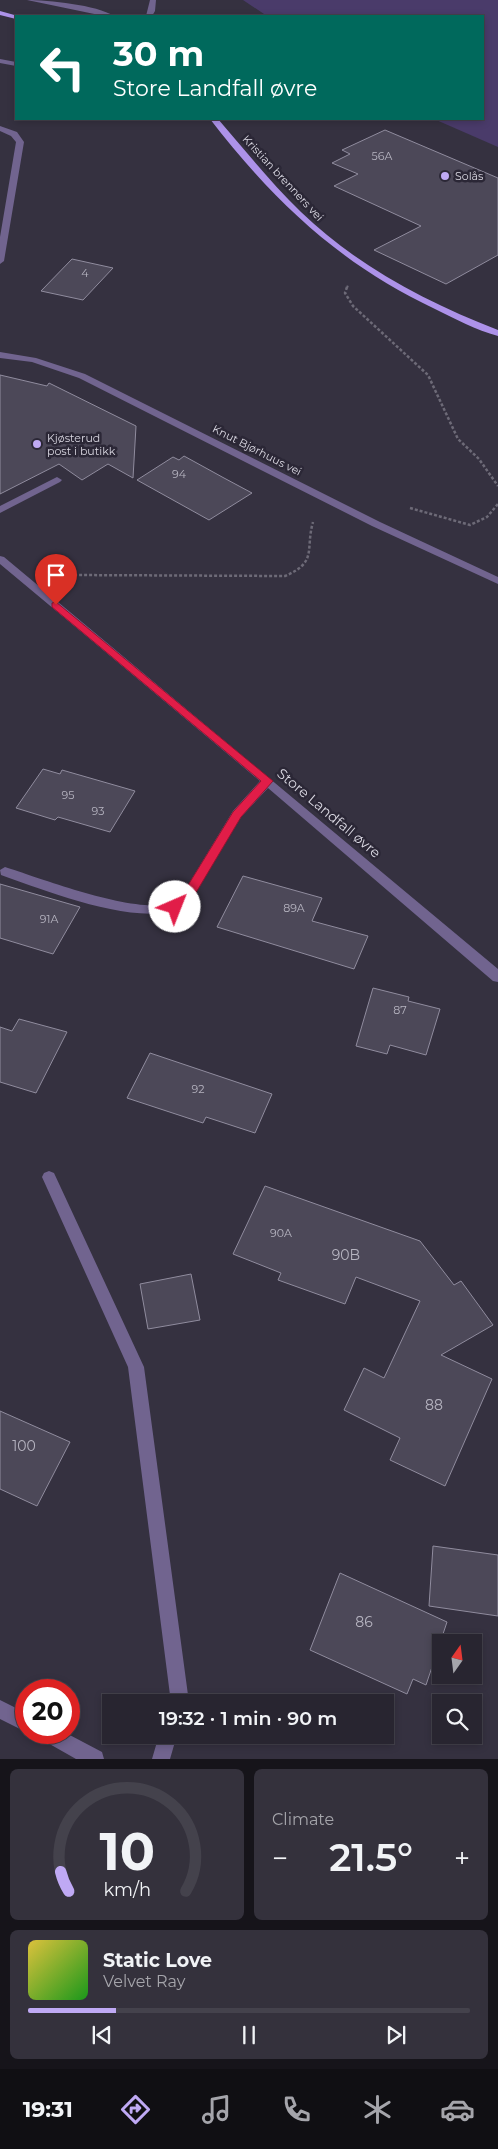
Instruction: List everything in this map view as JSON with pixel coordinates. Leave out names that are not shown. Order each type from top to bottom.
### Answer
[{"type":"main road","points":[[0,13],[15,17]]},
{"type":"main road","name":"Kristian brenners vei","points":[[215,120],[311,226],[356,261],[424,301],[498,333]]},
{"type":"street","points":[[30,0],[82,8],[107,15]]},
{"type":"street","points":[[150,15],[153,0]]},
{"type":"street","points":[[0,61],[15,64]]},
{"type":"street","points":[[0,128],[14,134],[20,142],[0,261]]},
{"type":"street","name":"Knut Bjørhuus vei","points":[[0,355],[34,360],[82,376],[334,503],[498,581]]},
{"type":"street","points":[[0,510],[57,480]]},
{"type":"street","name":"Store Landfall øvre","points":[[0,558],[498,977]]},
{"type":"street","points":[[5,872],[89,898],[135,908],[160,909],[175,907],[186,898],[237,814],[267,781]]},
{"type":"street","points":[[49,1177],[136,1366],[179,1694]]},
{"type":"street","points":[[0,1709],[15,1717]]},
{"type":"street","points":[[67,1744],[95,1759]]},
{"type":"street","points":[[161,1759],[165,1744]]},
{"type":"path","points":[[356,261],[345,293],[349,300],[428,375],[458,439],[479,459],[498,486]]},
{"type":"path","points":[[51,569],[56,568],[68,575],[284,576],[300,570],[307,561],[311,551],[311,527],[315,517],[334,503]]},
{"type":"path","points":[[408,508],[470,526],[487,517],[498,504]]},
{"type":"shaded area","points":[[243,0],[498,0],[498,147],[436,120],[484,120],[484,15],[266,15]]},
{"type":"building","points":[[385,130],[498,178],[498,255],[446,284],[374,250],[421,226],[334,186],[358,174],[332,163],[350,154],[342,150]]},
{"type":"building","points":[[72,259],[113,268],[83,300],[41,291]]},
{"type":"building","points":[[0,375],[47,386],[49,383],[136,426],[133,478],[108,464],[82,480],[59,464],[0,494]]},
{"type":"building","points":[[184,456],[252,493],[209,520],[137,480],[173,457],[179,460]]},
{"type":"building","points":[[43,769],[60,774],[62,770],[135,791],[110,832],[58,817],[55,820],[16,808]]},
{"type":"building","points":[[243,876],[322,898],[312,921],[368,936],[354,969],[217,927]]},
{"type":"building","points":[[0,884],[80,907],[53,954],[0,938]]},
{"type":"building","points":[[373,988],[409,997],[408,1001],[440,1009],[426,1055],[390,1045],[387,1054],[356,1046]]},
{"type":"building","points":[[19,1019],[67,1032],[36,1093],[0,1082],[0,1027],[12,1031]]},
{"type":"building","points":[[150,1053],[272,1094],[255,1133],[206,1117],[203,1123],[127,1098]]},
{"type":"building","points":[[265,1186],[420,1241],[454,1285],[461,1281],[493,1325],[441,1355],[492,1379],[445,1486],[390,1460],[400,1438],[344,1410],[364,1368],[384,1378],[420,1301],[356,1277],[345,1304],[278,1280],[281,1273],[233,1254]]},
{"type":"building","points":[[191,1274],[200,1320],[148,1329],[140,1284]]},
{"type":"building","points":[[0,1411],[70,1442],[37,1506],[0,1489]]},
{"type":"building","points":[[433,1546],[498,1555],[498,1616],[429,1606]]},
{"type":"building","points":[[340,1573],[447,1622],[443,1634],[432,1634],[432,1667],[426,1685],[413,1679],[407,1694],[310,1650]]},
{"type":"place","name":"Solås","points":[[445,176]]},
{"type":"place","name":"Kjøsterud post i butikk","points":[[37,444]]},
{"type":"route","points":[[56,605],[267,781],[237,814],[186,898],[175,907]]}]
